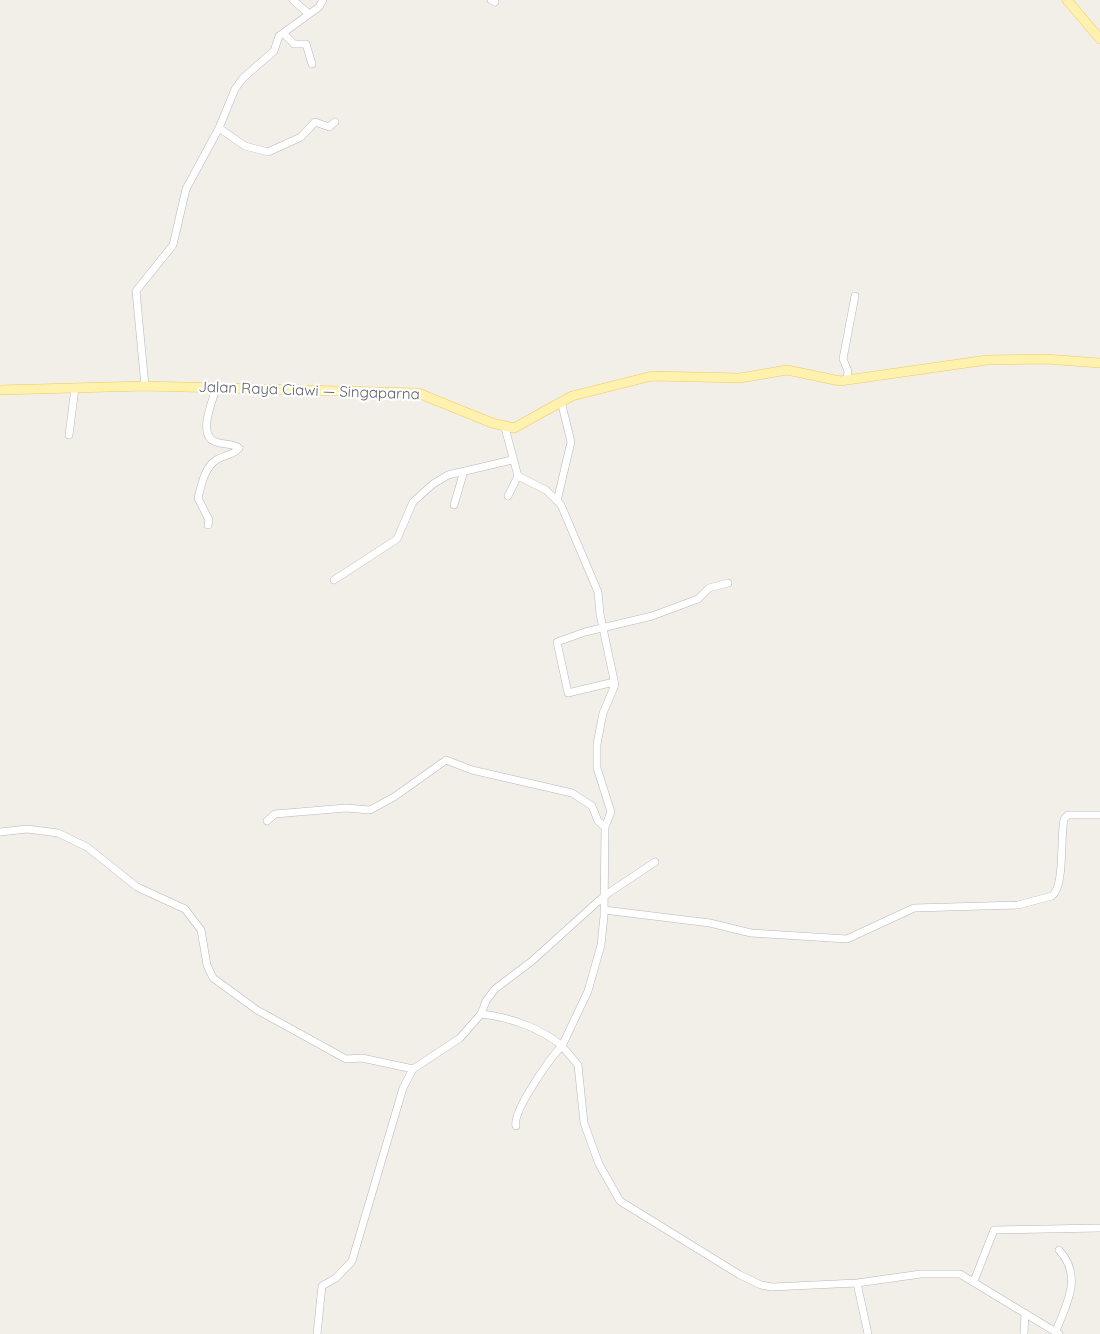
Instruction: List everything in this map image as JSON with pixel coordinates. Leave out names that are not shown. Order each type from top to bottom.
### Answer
[{"type":"main road","points":[[1067,0],[1100,39]]},
{"type":"main road","points":[[505,428],[520,426],[572,396],[652,376],[740,378],[787,370],[829,380],[847,380],[922,368],[1009,359],[1100,363]]},
{"type":"main road","name":"Jalan Raya Ciawi — Singaparna","points":[[0,390],[145,386],[418,393],[505,428]]},
{"type":"street","points":[[293,0],[309,14]]},
{"type":"street","points":[[145,386],[136,291],[173,245],[186,189],[219,128],[239,83],[274,51],[283,33],[309,14],[323,0]]},
{"type":"street","points":[[283,33],[294,44],[307,45],[312,64]]},
{"type":"street","points":[[219,128],[245,146],[268,152],[301,137],[315,122],[329,127],[335,122]]},
{"type":"street","points":[[847,380],[848,371],[843,359],[855,296]]},
{"type":"street","points":[[69,435],[75,388]]},
{"type":"street","points":[[208,525],[209,520],[198,498],[208,469],[214,461],[237,452],[239,448],[214,441],[209,436],[207,424],[216,389]]},
{"type":"street","points":[[557,501],[572,442],[561,401]]},
{"type":"street","points":[[505,428],[518,476],[546,490],[561,505],[598,592],[614,682],[603,713],[597,744],[597,768],[611,813],[605,827],[604,910],[595,969],[588,991],[562,1046],[546,1063],[517,1113],[516,1126]]},
{"type":"street","points":[[334,580],[397,539],[418,495],[448,475],[512,460]]},
{"type":"street","points":[[453,505],[464,471]]},
{"type":"street","points":[[507,496],[518,476]]},
{"type":"street","points":[[614,682],[568,693],[556,646],[560,640],[674,608],[698,599],[709,588],[728,583]]},
{"type":"street","points":[[267,821],[275,813],[338,808],[370,810],[404,790],[446,760],[470,769],[572,793],[592,806],[597,820],[605,827]]},
{"type":"street","points":[[604,910],[710,923],[751,933],[847,939],[914,908],[1018,905],[1052,896],[1056,894],[1059,880],[1064,819],[1068,815],[1100,815]]},
{"type":"street","points":[[0,832],[27,829],[58,833],[87,846],[124,879],[185,909],[201,930],[207,965],[213,978],[257,1010],[346,1059],[362,1058],[413,1069]]},
{"type":"street","points":[[317,1334],[322,1286],[336,1278],[352,1261],[398,1103],[413,1069],[460,1038],[481,1014],[486,1001],[495,989],[532,961],[604,896],[655,862]]},
{"type":"street","points":[[481,1014],[514,1021],[552,1038],[578,1065],[584,1124],[599,1164],[620,1201],[652,1223],[761,1285],[857,1283],[953,1273],[967,1276],[1057,1332],[1073,1287],[1064,1256],[1059,1250]]},
{"type":"street","points":[[974,1281],[994,1230],[1100,1228]]},
{"type":"street","points":[[857,1283],[868,1334]]},
{"type":"street","points":[[1024,1334],[1025,1313]]}]
